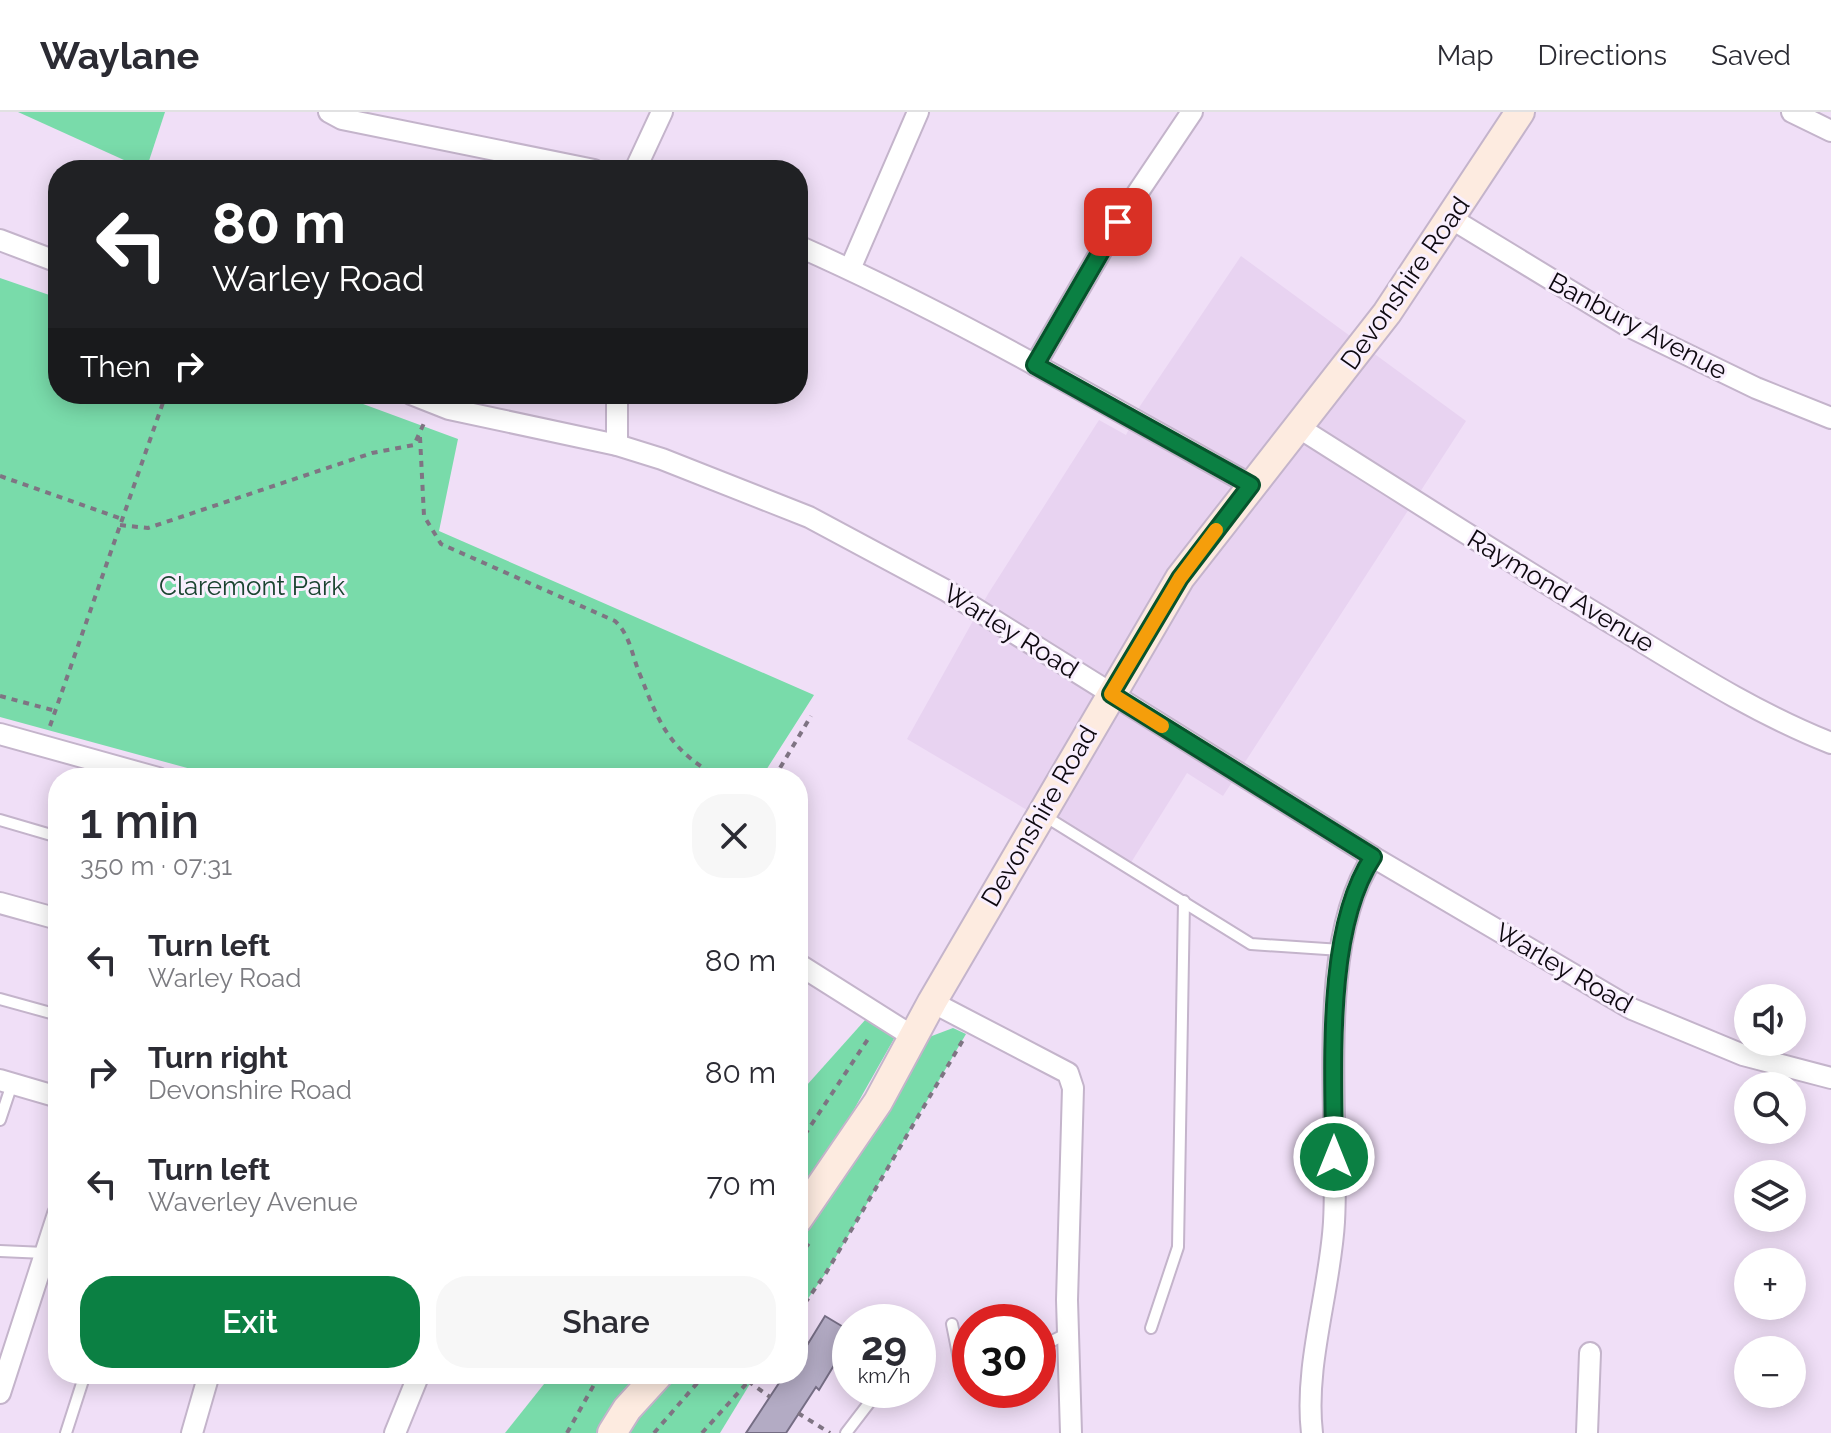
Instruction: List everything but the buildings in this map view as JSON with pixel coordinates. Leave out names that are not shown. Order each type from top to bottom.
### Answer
[{"type":"main road","name":"Devonshire Road","points":[[808,1204],[878,1102],[912,1036],[1180,578],[1382,321],[1520,112]]},
{"type":"main road","points":[[612,1433],[627,1409],[650,1384]]},
{"type":"street","points":[[329,112],[342,119],[545,160]]},
{"type":"street","points":[[640,160],[662,112]]},
{"type":"street","points":[[850,269],[918,112]]},
{"type":"street","points":[[1035,365],[1118,222],[1192,112]]},
{"type":"street","points":[[1792,112],[1831,131]]},
{"type":"street","name":"Banbury Avenue","points":[[1452,219],[1626,325],[1756,388],[1831,418]]},
{"type":"street","points":[[0,240],[48,258]]},
{"type":"street","points":[[808,250],[1035,365],[1251,485]]},
{"type":"street","name":"Warley Road","points":[[441,404],[617,445],[764,497],[837,530],[947,591],[1373,857],[1632,1009],[1743,1055],[1831,1078]]},
{"type":"street","points":[[617,404],[617,445]]},
{"type":"street","name":"Raymond Avenue","points":[[1298,427],[1511,562],[1717,687],[1788,726],[1831,743]]},
{"type":"street","points":[[0,734],[123,768]]},
{"type":"street","points":[[1312,1433],[1308,1398],[1324,1311],[1334,1220],[1334,1062],[1341,950],[1359,877],[1373,857]]},
{"type":"street","points":[[0,903],[48,916]]},
{"type":"street","points":[[808,970],[912,1036]]},
{"type":"street","points":[[932,1002],[1068,1073],[1073,1088],[1068,1333],[1071,1433]]},
{"type":"street","points":[[6,1082],[48,1094]]},
{"type":"street","points":[[0,1393],[48,1244]]},
{"type":"street","points":[[0,1323],[22,1323]]},
{"type":"street","points":[[1587,1433],[1590,1353]]},
{"type":"street","points":[[192,1433],[206,1384]]},
{"type":"street","points":[[395,1433],[415,1384]]},
{"type":"lane","points":[[1041,814],[1251,944],[1341,950]]},
{"type":"lane","points":[[0,820],[48,834]]},
{"type":"lane","points":[[1151,1328],[1178,1247],[1184,901]]},
{"type":"lane","points":[[0,999],[48,1012]]},
{"type":"lane","points":[[0,1120],[6,1082]]},
{"type":"lane","points":[[0,1251],[45,1253]]},
{"type":"lane","points":[[1056,1339],[1068,1333]]},
{"type":"lane","points":[[66,1433],[82,1384]]},
{"type":"lane","points":[[846,1433],[865,1408]]},
{"type":"path","points":[[38,744],[49,731],[162,404]]},
{"type":"path","points":[[0,476],[121,522],[148,528],[372,453],[414,445],[420,437],[431,404]]},
{"type":"path","points":[[420,437],[424,516],[441,544],[615,621],[626,632],[641,678],[675,748],[705,768]]},
{"type":"path","points":[[0,696],[56,711]]},
{"type":"path","points":[[780,768],[811,716]]},
{"type":"path","points":[[808,1130],[882,1017]]},
{"type":"path","points":[[808,1299],[972,1024]]},
{"type":"path","points":[[567,1433],[594,1384]]},
{"type":"path","points":[[654,1433],[696,1384]]},
{"type":"path","points":[[702,1433],[745,1384]]},
{"type":"path","points":[[752,1384],[770,1397]]},
{"type":"path","points":[[798,1413],[830,1433]]},
{"type":"shaded area","points":[[1241,256],[1466,421],[1223,796],[1187,773],[1127,869],[907,739],[988,594],[1099,420],[1126,435],[1140,406]]},
{"type":"green space","points":[[18,112],[165,112],[149,160],[124,160]]},
{"type":"green space","name":"Claremont Park","points":[[0,278],[48,295],[48,404],[363,404],[458,439],[439,531],[814,695],[767,768],[187,768],[0,717]]},
{"type":"green space","points":[[866,1019],[895,1037],[835,1143],[808,1179],[808,1084]]},
{"type":"green space","points":[[953,1028],[966,1034],[830,1267],[808,1299],[808,1203],[908,1045]]},
{"type":"green space","points":[[544,1384],[635,1384],[599,1433],[505,1433]]},
{"type":"green space","points":[[651,1384],[750,1384],[720,1433],[612,1433]]},
{"type":"slow traffic","points":[[1162,726],[1111,694],[1180,578],[1216,530]]},
{"type":"route","points":[[1118,222],[1035,365],[1251,485],[1180,578],[1111,694],[1373,857],[1359,877],[1346,918],[1339,963],[1334,1062],[1334,1157]]}]
